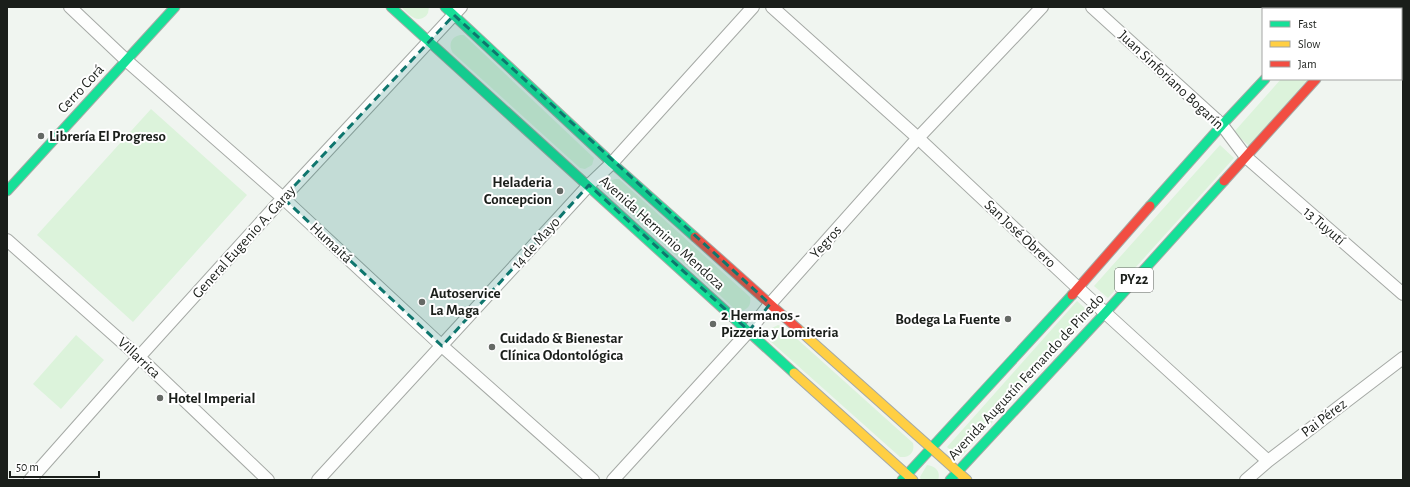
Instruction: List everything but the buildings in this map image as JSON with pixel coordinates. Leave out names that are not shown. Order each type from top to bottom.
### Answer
[{"type":"main road","name":"Cerro Corá","points":[[7,190],[175,7]]},
{"type":"main road","name":"Avenida Herminio Mendoza","points":[[391,7],[589,185],[908,478]]},
{"type":"main road","name":"Avenida Herminio Mendoza","points":[[445,7],[458,11],[612,163],[967,480]]},
{"type":"main road","name":"Avenida Augustín Fernando de Pinedo","points":[[908,478],[932,448],[1078,288],[1222,125],[1264,80]]},
{"type":"main road","name":"Avenida Augustín Fernando de Pinedo","points":[[950,480],[1105,312],[1315,80]]},
{"type":"street","name":"Humaitá","points":[[70,7],[126,61],[283,198],[442,346],[593,480]]},
{"type":"street","name":"14 de Mayo","points":[[318,480],[589,185],[612,163],[753,7]]},
{"type":"street","name":"San José Obrero","points":[[772,7],[918,138],[1078,288],[1268,461]]},
{"type":"street","name":"Yegros","points":[[613,480],[749,331],[770,304],[918,138],[1042,7]]},
{"type":"street","name":"Juan Sinforiano Bogarín","points":[[1092,7],[1222,125],[1246,157]]},
{"type":"street","name":"General Eugenio A. Garay","points":[[30,480],[283,198],[458,11]]},
{"type":"street","name":"13 Tuyutí","points":[[1246,157],[1403,294]]},
{"type":"street","name":"Villarrica","points":[[7,240],[139,358],[268,480]]},
{"type":"street","name":"Pai Pérez","points":[[1246,480],[1268,461],[1403,358]]},
{"type":"highlighted area","points":[[454,15],[770,304],[749,331],[589,185],[442,346],[283,198]]},
{"type":"green space","points":[[401,7],[429,7],[426,16],[416,19]]},
{"type":"green space","points":[[464,35],[594,158],[592,165],[585,169],[580,168],[453,53],[451,50],[451,42],[454,38]]},
{"type":"green space","points":[[1280,80],[1307,80],[1249,146],[1234,132]]},
{"type":"green space","points":[[151,109],[247,195],[133,322],[37,235]]},
{"type":"green space","points":[[1220,145],[1234,158],[1108,298],[1094,286]]},
{"type":"green space","points":[[619,179],[750,297],[748,308],[737,311],[605,190],[608,182]]},
{"type":"green space","points":[[1077,301],[1090,313],[960,458],[947,447]]},
{"type":"green space","points":[[778,325],[785,328],[913,443],[911,454],[900,457],[769,340],[768,336],[770,329]]},
{"type":"green space","points":[[76,335],[104,360],[61,409],[33,384]]},
{"type":"green space","points":[[927,465],[937,470],[939,474],[938,480],[921,480],[920,477]]},
{"type":"traffic: fast","points":[[7,191],[175,7]]},
{"type":"traffic: fast","points":[[391,7],[794,373]]},
{"type":"traffic: fast","points":[[445,7],[612,163],[695,237]]},
{"type":"traffic: fast","points":[[1150,206],[1264,80]]},
{"type":"traffic: fast","points":[[950,480],[1105,313],[1224,181]]},
{"type":"traffic: fast","points":[[902,480],[1072,295]]},
{"type":"traffic: slow","points":[[798,329],[967,480]]},
{"type":"traffic: slow","points":[[794,373],[913,480]]},
{"type":"traffic: jam","points":[[1224,181],[1315,80]]},
{"type":"traffic: jam","points":[[1072,295],[1150,206]]},
{"type":"traffic: jam","points":[[695,237],[798,329]]},
{"type":"place","name":"Librería El Progreso","points":[[41,136]]},
{"type":"place","name":"Heladeria Concepcion","points":[[560,191]]},
{"type":"place","name":"Autoservice La Maga","points":[[422,302]]},
{"type":"place","name":"Bodega La Fuente","points":[[1008,319]]},
{"type":"place","name":"2 Hermanos - Pizzeria y Lomiteria","points":[[713,324]]},
{"type":"place","name":"Cuidado & Bienestar Clínica Odontológica","points":[[492,347]]},
{"type":"place","name":"Hotel Imperial","points":[[160,398]]}]
